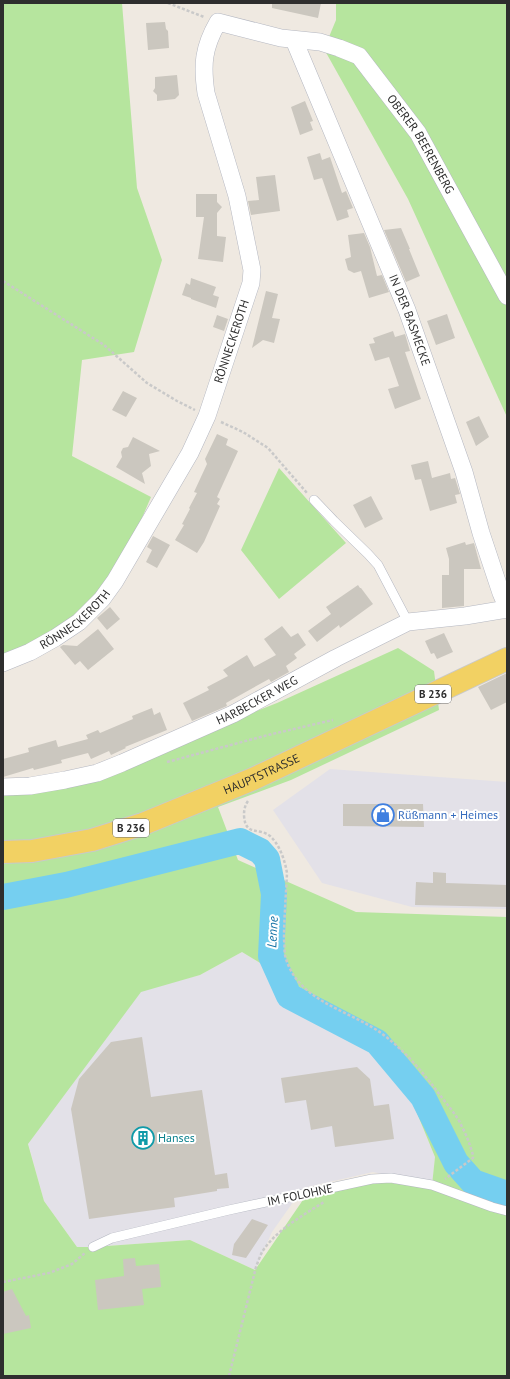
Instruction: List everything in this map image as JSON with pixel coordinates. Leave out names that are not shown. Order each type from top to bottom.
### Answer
[{"type":"main road","name":"HAUPTSTRASSE","points":[[3,852],[32,851],[92,840],[143,824],[253,779],[507,659]]},
{"type":"street","points":[[218,22],[294,40]]},
{"type":"street","name":"RÖNNECKEROTH","points":[[3,663],[30,652],[55,638],[79,622],[102,599],[131,556],[190,453],[207,416],[251,283],[252,270],[237,196],[206,93],[204,81],[204,56],[208,40],[218,22]]},
{"type":"street","name":"OBERER BEERENBERG","points":[[294,40],[320,42],[359,56],[364,62],[418,133],[507,296]]},
{"type":"street","name":"IN DER BASMECKE","points":[[294,40],[406,310],[464,472],[481,533],[507,608]]},
{"type":"street","name":"HARBECKER WEG","points":[[3,787],[30,786],[65,780],[97,773],[122,763],[234,714],[336,658],[408,622],[466,616],[507,608]]},
{"type":"lane","points":[[314,500],[378,565],[408,622]]},
{"type":"lane","name":"IM FOLOHNE","points":[[93,1247],[119,1236],[372,1179],[391,1178],[432,1185],[507,1211]]},
{"type":"path","points":[[168,3],[218,22]]},
{"type":"path","points":[[3,281],[104,345],[147,383],[176,401],[243,432],[268,448],[314,500]]},
{"type":"path","points":[[161,763],[326,721]]},
{"type":"path","points":[[250,799],[244,809],[246,825],[249,829],[266,834],[270,837],[278,846],[286,865],[287,873],[284,932],[285,954],[296,978],[316,998],[362,1021],[395,1044],[422,1071],[462,1125],[473,1158],[443,1180]]},
{"type":"path","points":[[229,1376],[256,1267],[262,1253],[273,1238],[287,1226],[325,1202]]},
{"type":"path","points":[[3,1282],[49,1273],[72,1264],[93,1247]]},
{"type":"shaded area","points":[[330,769],[507,782],[507,909],[412,907],[322,883],[273,810]]},
{"type":"shaded area","points":[[242,952],[387,1040],[435,1157],[432,1185],[373,1172],[303,1188],[272,1232],[255,1270],[190,1240],[77,1247],[44,1201],[28,1143],[141,991],[200,975]]},
{"type":"green space","points":[[3,3],[122,3],[137,188],[162,260],[134,352],[82,360],[72,456],[151,497],[126,555],[79,620],[3,658]]},
{"type":"green space","points":[[336,3],[507,3],[507,417],[408,199],[324,49],[336,20]]},
{"type":"green space","points":[[279,468],[346,543],[279,599],[241,550]]},
{"type":"green space","points":[[398,648],[434,671],[439,710],[291,780],[218,807],[238,860],[356,912],[507,917],[507,1376],[3,1376],[3,778],[18,779],[97,773],[277,703]],"holes":[[[242,952],[387,1040],[435,1157],[432,1185],[474,1194],[377,1181],[307,1194],[255,1270],[190,1240],[77,1247],[44,1201],[28,1144],[141,992],[200,975]]]},
{"type":"building","points":[[272,3],[321,3],[318,18],[272,8]]},
{"type":"building","points":[[165,22],[166,29],[168,31],[169,48],[148,50],[146,23]]},
{"type":"building","points":[[177,75],[179,95],[175,99],[157,101],[157,95],[153,91],[155,88],[155,77]]},
{"type":"building","points":[[305,101],[313,121],[310,122],[313,130],[300,135],[291,107]]},
{"type":"building","points":[[320,153],[322,160],[330,157],[342,193],[346,191],[353,208],[347,210],[349,217],[337,221],[322,178],[314,180],[307,157]]},
{"type":"building","points":[[275,175],[280,211],[251,215],[248,201],[259,200],[256,177]]},
{"type":"building","points":[[196,194],[217,194],[217,202],[222,207],[217,213],[217,236],[226,237],[223,262],[198,259],[204,217],[196,217]]},
{"type":"building","points":[[401,228],[420,276],[406,282],[384,230]]},
{"type":"building","points":[[364,233],[370,247],[377,276],[382,275],[389,292],[369,298],[361,271],[354,273],[348,270],[345,259],[351,257],[348,235]]},
{"type":"building","points":[[191,278],[216,287],[213,295],[219,297],[216,308],[182,295],[186,283],[190,285]]},
{"type":"building","points":[[266,291],[278,294],[272,318],[280,319],[274,343],[263,340],[252,348]]},
{"type":"building","points":[[447,314],[455,338],[436,345],[427,321]]},
{"type":"building","points":[[217,315],[228,319],[224,331],[213,327]]},
{"type":"building","points":[[393,331],[395,337],[405,334],[410,351],[405,352],[421,399],[395,409],[388,389],[399,386],[389,357],[375,361],[369,344],[375,343],[373,338]]},
{"type":"building","points":[[123,391],[137,398],[126,417],[112,410]]},
{"type":"building","points":[[479,416],[489,437],[476,446],[466,422]]},
{"type":"building","points":[[217,434],[228,439],[226,445],[238,451],[217,497],[220,499],[217,504],[220,506],[204,542],[197,553],[175,540],[184,525],[182,524],[197,493],[194,492],[207,464],[205,459]]},
{"type":"building","points":[[133,437],[160,451],[149,454],[151,466],[142,473],[145,484],[116,467],[122,457],[121,452],[123,448],[128,447]]},
{"type":"building","points":[[428,461],[432,478],[450,473],[451,479],[455,478],[460,494],[455,495],[457,503],[430,511],[421,479],[415,480],[411,465]]},
{"type":"building","points":[[371,496],[383,519],[365,528],[353,505]]},
{"type":"building","points":[[153,536],[170,545],[157,568],[146,562],[152,550],[147,547]]},
{"type":"building","points":[[465,542],[466,545],[474,543],[481,569],[464,569],[464,606],[442,608],[442,575],[449,575],[449,559],[446,548]]},
{"type":"building","points":[[358,585],[373,604],[340,628],[339,625],[317,642],[308,631],[331,614],[326,607]]},
{"type":"building","points":[[110,607],[120,619],[107,630],[97,618]]},
{"type":"building","points":[[282,626],[291,637],[298,633],[306,645],[294,654],[297,658],[286,666],[289,672],[271,682],[269,679],[226,703],[227,706],[192,721],[183,703],[209,690],[207,687],[228,676],[223,670],[247,655],[254,667],[276,655],[264,639]]},
{"type":"building","points":[[98,629],[114,649],[88,670],[80,661],[75,665],[60,647],[63,645],[77,646]]},
{"type":"building","points":[[444,633],[453,652],[437,659],[434,653],[431,654],[425,641]]},
{"type":"building","points":[[507,673],[507,702],[491,710],[478,687]]},
{"type":"building","points":[[152,708],[154,715],[160,712],[167,730],[125,747],[126,748],[111,755],[109,751],[91,759],[88,753],[61,760],[62,763],[34,770],[33,768],[3,777],[3,759],[29,752],[28,748],[56,740],[58,747],[88,739],[86,735],[98,730],[100,733],[133,719],[132,716]]},
{"type":"building","name":"Rüßmann + Heimes","points":[[343,804],[423,804],[424,827],[343,826]]},
{"type":"building","points":[[433,872],[446,873],[446,883],[507,885],[507,907],[415,905],[416,882],[433,883]]},
{"type":"building","name":"Hanses","points":[[142,1037],[151,1097],[202,1090],[215,1175],[227,1173],[229,1188],[174,1198],[175,1207],[89,1219],[71,1109],[79,1079],[111,1042]]},
{"type":"building","points":[[357,1067],[370,1079],[374,1106],[389,1104],[394,1139],[335,1147],[332,1126],[311,1130],[306,1100],[285,1103],[281,1078]]},
{"type":"building","points":[[252,1219],[268,1225],[246,1258],[232,1255],[234,1244]]},
{"type":"building","points":[[135,1258],[136,1266],[159,1264],[161,1287],[142,1289],[144,1305],[98,1310],[95,1280],[124,1276],[123,1259]]},
{"type":"building","points":[[12,1289],[26,1316],[29,1315],[31,1328],[3,1334],[3,1292]]},
{"type":"waterway","name":"Lenne","points":[[3,897],[66,885],[240,841],[260,851],[267,859],[274,894],[271,956],[289,996],[377,1042],[423,1097],[456,1163],[473,1182],[507,1194]]},
{"type":"place","name":"Rüßmann + Heimes","points":[[383,815]]},
{"type":"place","name":"Hanses","points":[[143,1138]]}]
